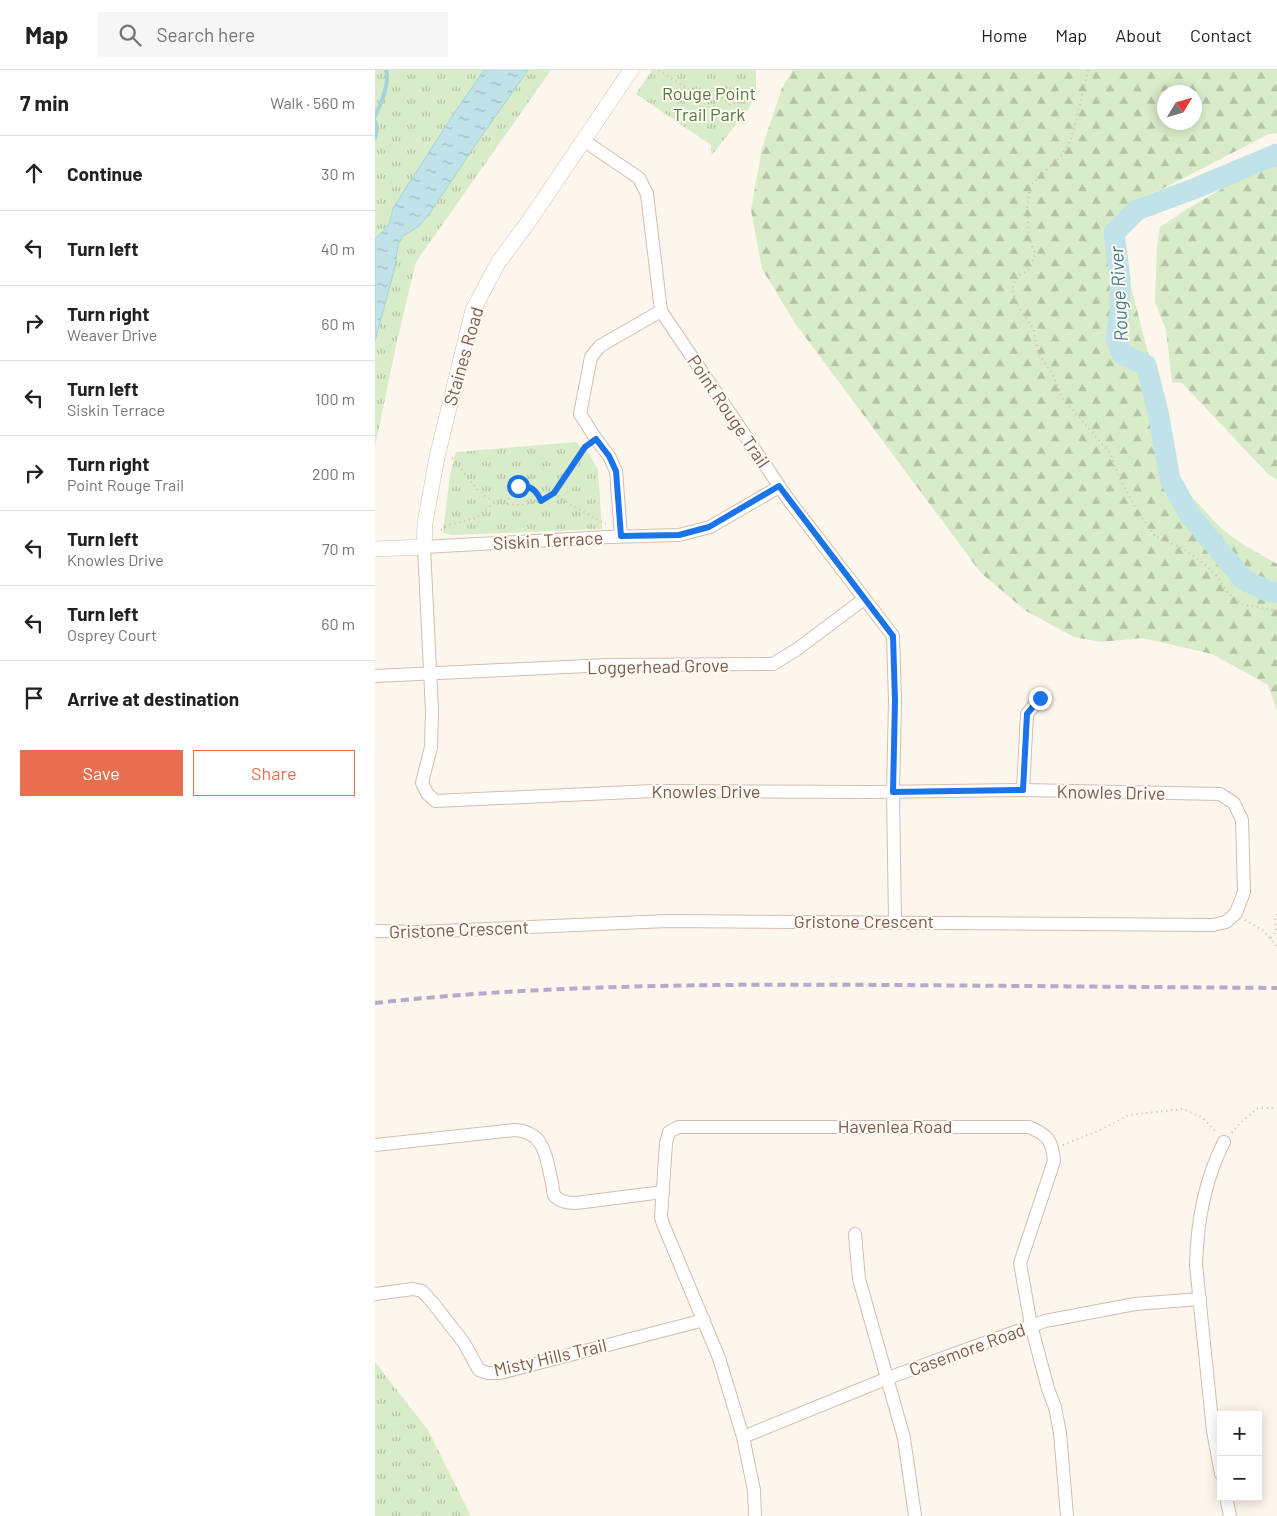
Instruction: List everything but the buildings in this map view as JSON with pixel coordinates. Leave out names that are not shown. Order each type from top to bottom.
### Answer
[{"type":"street","name":"Staines Road","points":[[424,546],[425,523],[437,457],[473,310],[498,264],[631,70]]},
{"type":"street","name":"Point Rouge Trail","points":[[583,140],[639,178],[647,194],[661,310],[779,486],[893,636],[895,701],[893,792],[895,921]]},
{"type":"street","points":[[621,536],[616,471],[609,456],[581,414],[591,357],[600,346],[661,310]]},
{"type":"street","name":"Siskin Terrace","points":[[424,546],[621,536],[679,535],[709,527],[779,486]]},
{"type":"street","points":[[375,549],[424,546]]},
{"type":"street","name":"Knowles Drive","points":[[424,546],[430,673],[431,747],[422,783],[427,793],[435,801],[653,791],[893,792],[1023,790],[1220,794],[1234,803],[1242,820],[1243,892],[1236,913]]},
{"type":"street","name":"Loggerhead Grove","points":[[430,673],[608,665],[773,664],[796,650],[864,599]]},
{"type":"street","points":[[375,676],[430,673]]},
{"type":"street","points":[[1023,790],[1027,714],[1040,698]]},
{"type":"street","name":"Gristone Crescent","points":[[375,931],[420,932],[667,920],[1213,925],[1226,922],[1236,913]]},
{"type":"street","name":"Havenlea Road","points":[[755,1516],[754,1490],[743,1437],[719,1358],[665,1232],[661,1217],[666,1143],[669,1132],[684,1126],[1029,1127],[1049,1139],[1053,1149]]},
{"type":"street","points":[[375,1145],[523,1130],[530,1132],[542,1144],[554,1195],[561,1202],[576,1203],[663,1192]]},
{"type":"street","points":[[1218,1456],[1213,1431],[1196,1265],[1197,1238],[1209,1180],[1214,1161],[1224,1142]]},
{"type":"street","points":[[1053,1149],[1054,1161],[1020,1263],[1031,1326],[1048,1389],[1055,1407],[1060,1433],[1067,1516]]},
{"type":"street","points":[[855,1234],[859,1279],[905,1438],[915,1516]]},
{"type":"street","name":"Misty Hills Trail","points":[[375,1294],[413,1289],[422,1291],[464,1343],[479,1370],[488,1373],[500,1372],[704,1320]]},
{"type":"street","name":"Casemore Road","points":[[743,1437],[888,1378],[1045,1320],[1055,1320],[1135,1304],[1200,1299]]},
{"type":"street","points":[[1227,1501],[1230,1516]]},
{"type":"path","points":[[659,70],[689,90],[720,96],[730,104],[736,102],[738,94],[733,89],[720,96]]},
{"type":"path","points":[[1088,70],[1071,137],[1062,154],[1030,186],[1027,209],[1029,237],[1035,254],[1030,268],[1016,277],[1012,290],[1019,308],[1033,328],[1038,352],[1053,375],[1062,398],[1109,452],[1138,512],[1155,536],[1182,548],[1207,566],[1226,591],[1241,604],[1277,610]]},
{"type":"path","points":[[452,458],[478,490],[495,502],[525,505],[541,501],[554,493],[585,447],[596,439]]},
{"type":"path","points":[[507,504],[513,490],[517,486],[523,485],[534,490],[541,501]]},
{"type":"path","points":[[554,493],[606,525]]},
{"type":"path","points":[[441,530],[449,525],[476,518],[495,502]]},
{"type":"path","points":[[1236,913],[1249,924],[1263,931],[1277,947]]},
{"type":"path","points":[[1271,938],[1276,932],[1275,919],[1277,914]]},
{"type":"path","points":[[1053,1149],[1100,1130],[1129,1115],[1183,1109],[1203,1118],[1224,1142],[1239,1124],[1258,1108],[1277,1108]]},
{"type":"green space","points":[[375,70],[551,70],[416,262],[375,447]]},
{"type":"green space","name":"Rouge Point Trail Park","points":[[652,70],[756,70],[756,94],[749,108],[712,155],[711,145],[636,94]]},
{"type":"green space","points":[[793,70],[1277,70],[1277,133],[1269,134],[1160,190],[1141,197],[1130,207],[1122,225],[1121,257],[1130,283],[1153,372],[1167,455],[1191,496],[1222,529],[1244,545],[1277,564],[1277,711],[1268,685],[1212,654],[1142,638],[1101,642],[1074,637],[1026,611],[981,573],[795,323],[762,269],[751,210],[762,148],[782,88]]},
{"type":"green space","points":[[1277,156],[1277,479],[1269,475],[1182,383],[1172,382],[1166,330],[1155,302],[1157,245],[1160,227]]},
{"type":"green space","points":[[576,442],[590,455],[598,470],[602,529],[452,535],[443,533],[450,474],[456,452]]},
{"type":"green space","points":[[375,1362],[428,1430],[471,1516],[375,1516]]},
{"type":"water","points":[[484,70],[528,70],[430,213],[419,226],[403,236],[398,245],[395,267],[375,341],[375,239],[388,226],[393,208]]},
{"type":"waterway","points":[[375,116],[386,87],[386,70]]},
{"type":"waterway","points":[[375,121],[377,128],[375,138]]},
{"type":"waterway","name":"Rouge River","points":[[1277,154],[1137,210],[1114,233],[1120,279],[1120,312],[1116,338],[1122,354],[1146,365],[1158,412],[1170,479],[1189,514],[1243,579],[1267,591],[1277,593]]},
{"type":"railway","points":[[375,1003],[505,992],[635,986],[896,985],[1277,988]]},
{"type":"route","points":[[518,486],[523,485],[532,488],[538,494],[541,501],[554,493],[585,447],[596,439],[609,456],[616,471],[621,536],[679,535],[709,527],[779,486],[893,636],[895,701],[893,792],[1023,790],[1027,714],[1040,698]]}]
